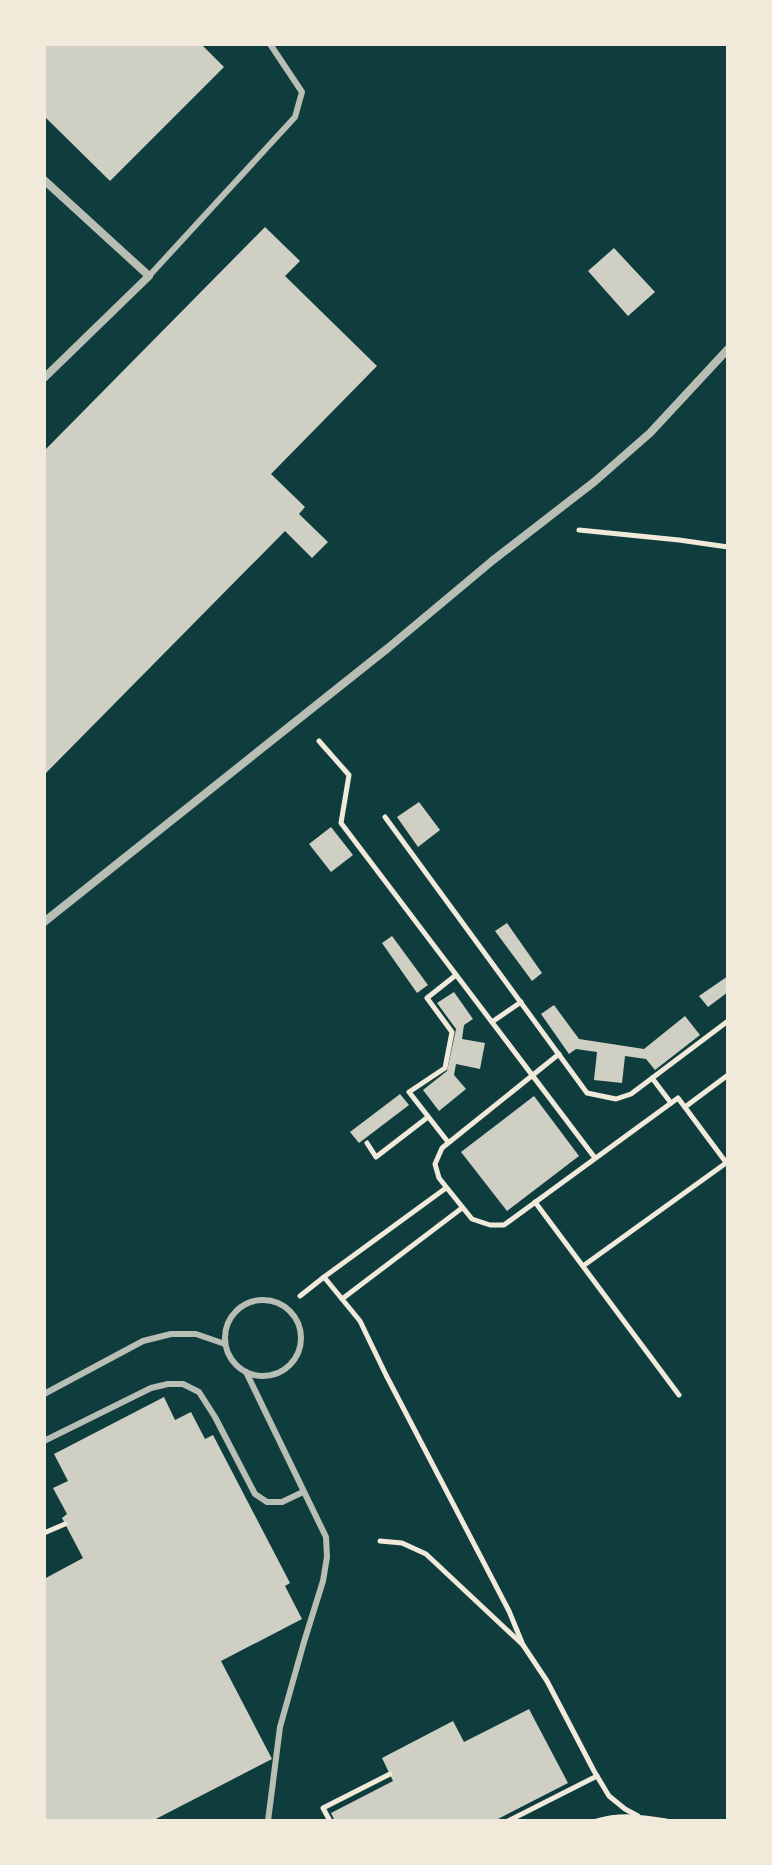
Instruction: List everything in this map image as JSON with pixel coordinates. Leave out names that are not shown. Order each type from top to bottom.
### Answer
[{"type":"street","points":[[44,180],[149,276],[44,378]]},
{"type":"street","points":[[44,922],[594,482],[650,433],[728,349]]},
{"type":"lane","points":[[149,276],[295,117],[302,92],[270,44]]},
{"type":"lane","points":[[258,1300],[282,1305],[298,1324],[301,1337],[299,1350],[284,1370],[272,1375],[258,1376],[246,1372],[236,1365],[225,1344],[229,1320],[236,1310],[258,1300]]},
{"type":"lane","points":[[44,1394],[143,1341],[171,1334],[196,1334],[225,1344]]},
{"type":"lane","points":[[246,1372],[326,1537],[327,1557],[323,1581],[280,1727],[268,1821]]},
{"type":"lane","points":[[44,1441],[151,1388],[183,1384],[199,1392],[255,1494],[267,1502],[282,1502],[303,1492]]},
{"type":"path","points":[[579,530],[728,547]]},
{"type":"path","points":[[319,741],[349,775],[341,823],[595,1158]]},
{"type":"path","points":[[385,817],[587,1093],[616,1099],[631,1094],[728,1021]]},
{"type":"path","points":[[448,1142],[409,1092],[445,1068],[452,1032],[427,998],[456,975]]},
{"type":"path","points":[[492,1022],[521,1002]]},
{"type":"path","points":[[559,1054],[442,1148],[435,1164],[439,1178],[472,1219],[490,1225],[504,1225],[678,1098],[727,1164],[583,1266]]},
{"type":"path","points":[[685,1107],[728,1075]]},
{"type":"path","points":[[652,1078],[671,1103]]},
{"type":"path","points":[[367,1143],[376,1157],[428,1117]]},
{"type":"path","points":[[300,1296],[447,1188]]},
{"type":"path","points":[[535,1202],[679,1395]]},
{"type":"path","points":[[342,1299],[463,1208]]},
{"type":"path","points":[[324,1277],[360,1321],[509,1611],[523,1645],[547,1681],[597,1776],[609,1796],[638,1816]]},
{"type":"path","points":[[44,1533],[65,1524]]},
{"type":"path","points":[[380,1541],[402,1543],[426,1554],[523,1645]]},
{"type":"path","points":[[330,1821],[323,1808],[390,1774]]},
{"type":"path","points":[[508,1821],[597,1776]]},
{"type":"path","points":[[597,1821],[638,1816],[666,1821]]},
{"type":"building","points":[[44,44],[201,44],[224,67],[110,181],[44,116]]},
{"type":"building","points":[[265,227],[300,261],[285,276],[377,366],[271,474],[305,507],[299,514],[328,542],[312,558],[285,531],[44,775],[44,451]]},
{"type":"building","points":[[614,248],[655,292],[628,316],[588,271]]},
{"type":"building","points":[[419,802],[440,830],[418,847],[397,817]]},
{"type":"building","points":[[331,827],[353,855],[331,872],[309,844]]},
{"type":"building","points":[[507,923],[542,973],[532,981],[495,931]]},
{"type":"building","points":[[392,936],[428,985],[417,993],[382,943]]},
{"type":"building","points":[[728,976],[728,992],[708,1007],[699,996]]},
{"type":"building","points":[[454,992],[473,1019],[464,1025],[462,1039],[485,1043],[480,1069],[456,1064],[454,1075],[466,1089],[439,1111],[423,1090],[447,1071],[456,1029],[437,1003]]},
{"type":"building","points":[[554,1005],[579,1039],[644,1049],[685,1016],[700,1035],[655,1070],[646,1059],[625,1056],[622,1083],[594,1080],[597,1052],[576,1049],[569,1054],[541,1014]]},
{"type":"building","points":[[400,1094],[409,1105],[359,1143],[350,1132]]},
{"type":"building","points":[[534,1096],[579,1156],[507,1211],[461,1152]]},
{"type":"building","points":[[164,1397],[175,1420],[191,1412],[205,1439],[213,1435],[290,1583],[285,1586],[302,1619],[221,1661],[272,1759],[152,1821],[44,1821],[44,1579],[83,1558],[62,1518],[67,1514],[53,1488],[68,1481],[54,1454]]},
{"type":"building","points":[[529,1709],[568,1783],[494,1821],[335,1821],[331,1813],[393,1781],[382,1758],[453,1721],[464,1742]]}]
